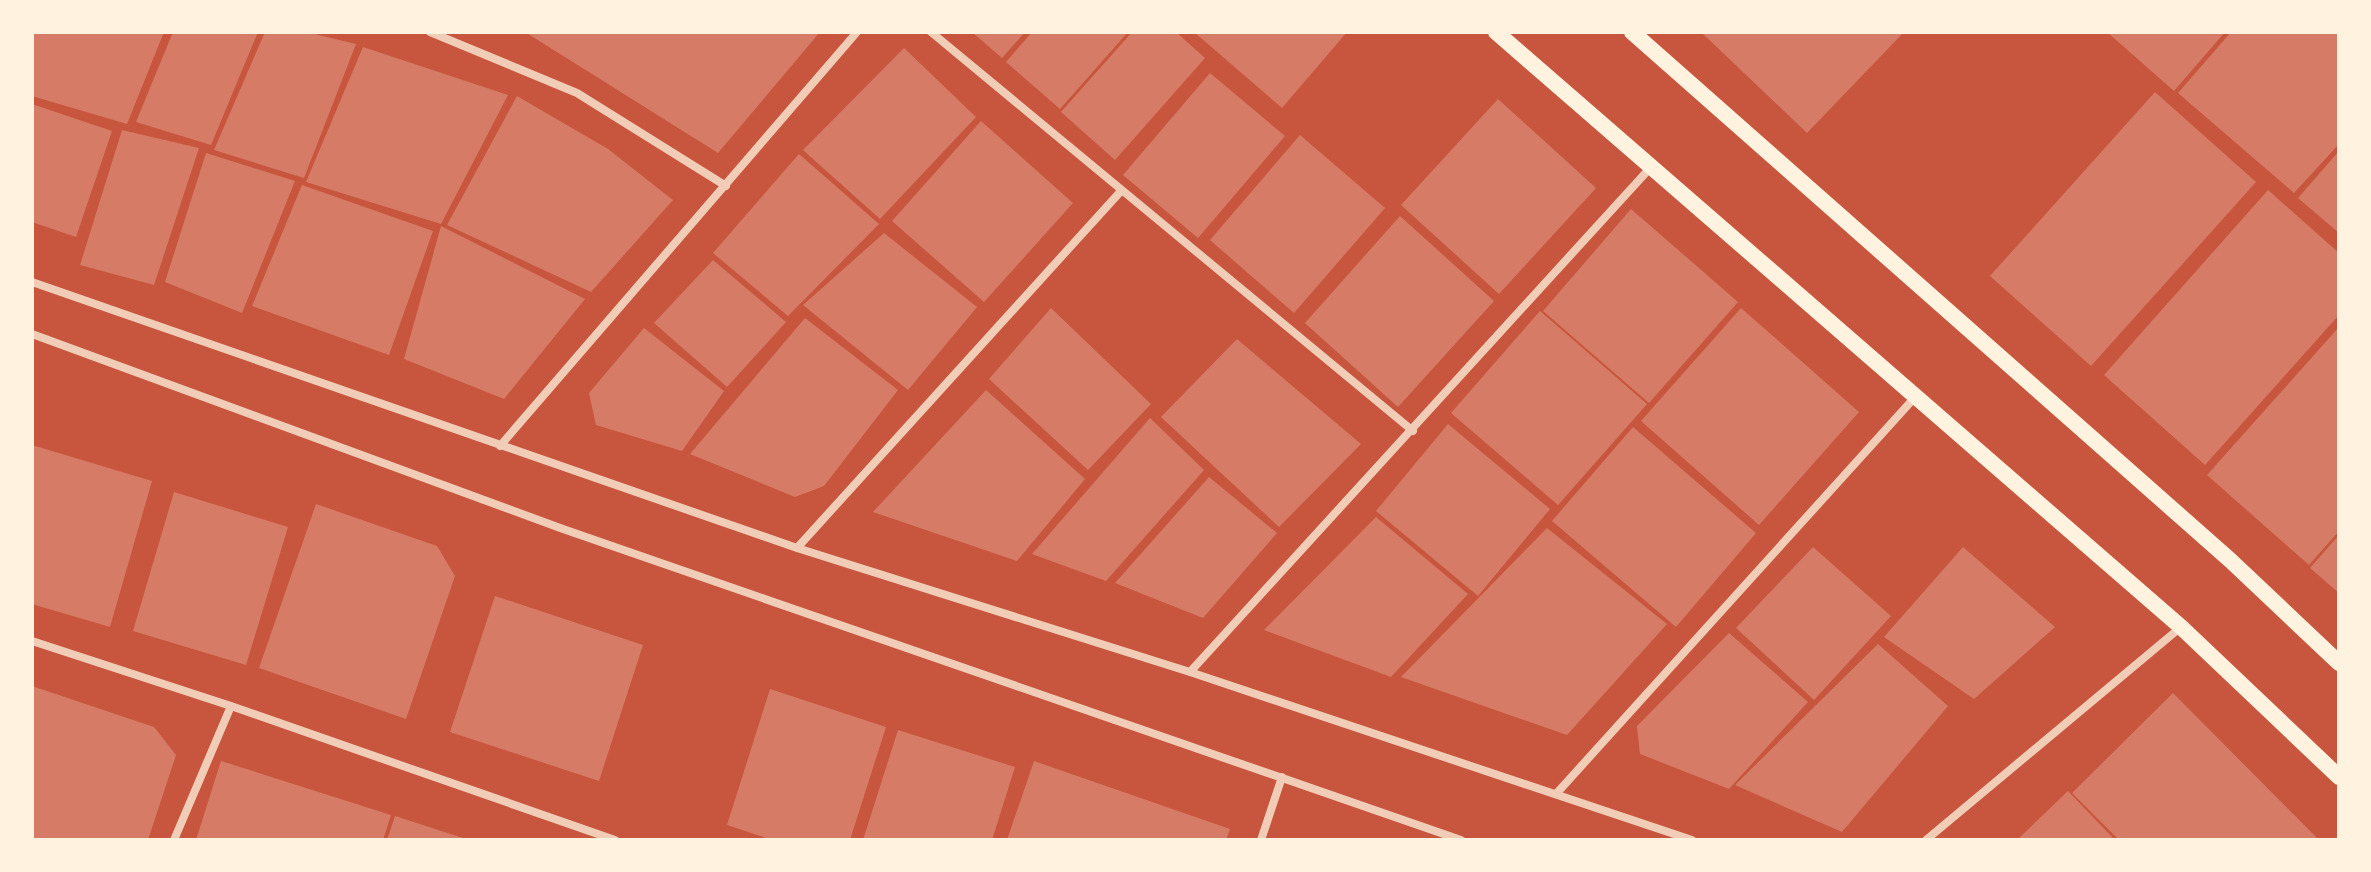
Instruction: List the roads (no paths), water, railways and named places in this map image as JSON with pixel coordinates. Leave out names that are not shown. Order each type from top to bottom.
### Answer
[{"type":"main road","points":[[1496,32],[2181,627],[2339,777]]},
{"type":"main road","points":[[1632,32],[2230,560],[2339,663]]},
{"type":"street","points":[[430,32],[577,93],[726,186]]},
{"type":"street","points":[[500,446],[857,32]]},
{"type":"street","points":[[931,32],[1413,431]]},
{"type":"street","points":[[1190,672],[1413,431],[1651,166]]},
{"type":"street","points":[[797,548],[1121,191]]},
{"type":"street","points":[[32,282],[797,548],[1190,672],[1692,840]]},
{"type":"street","points":[[32,334],[563,529],[1461,840]]},
{"type":"street","points":[[1556,794],[1916,396]]},
{"type":"street","points":[[1926,840],[2181,627]]},
{"type":"street","points":[[32,641],[231,706],[611,839]]},
{"type":"street","points":[[174,840],[231,706]]},
{"type":"street","points":[[1261,840],[1282,777]]}]
